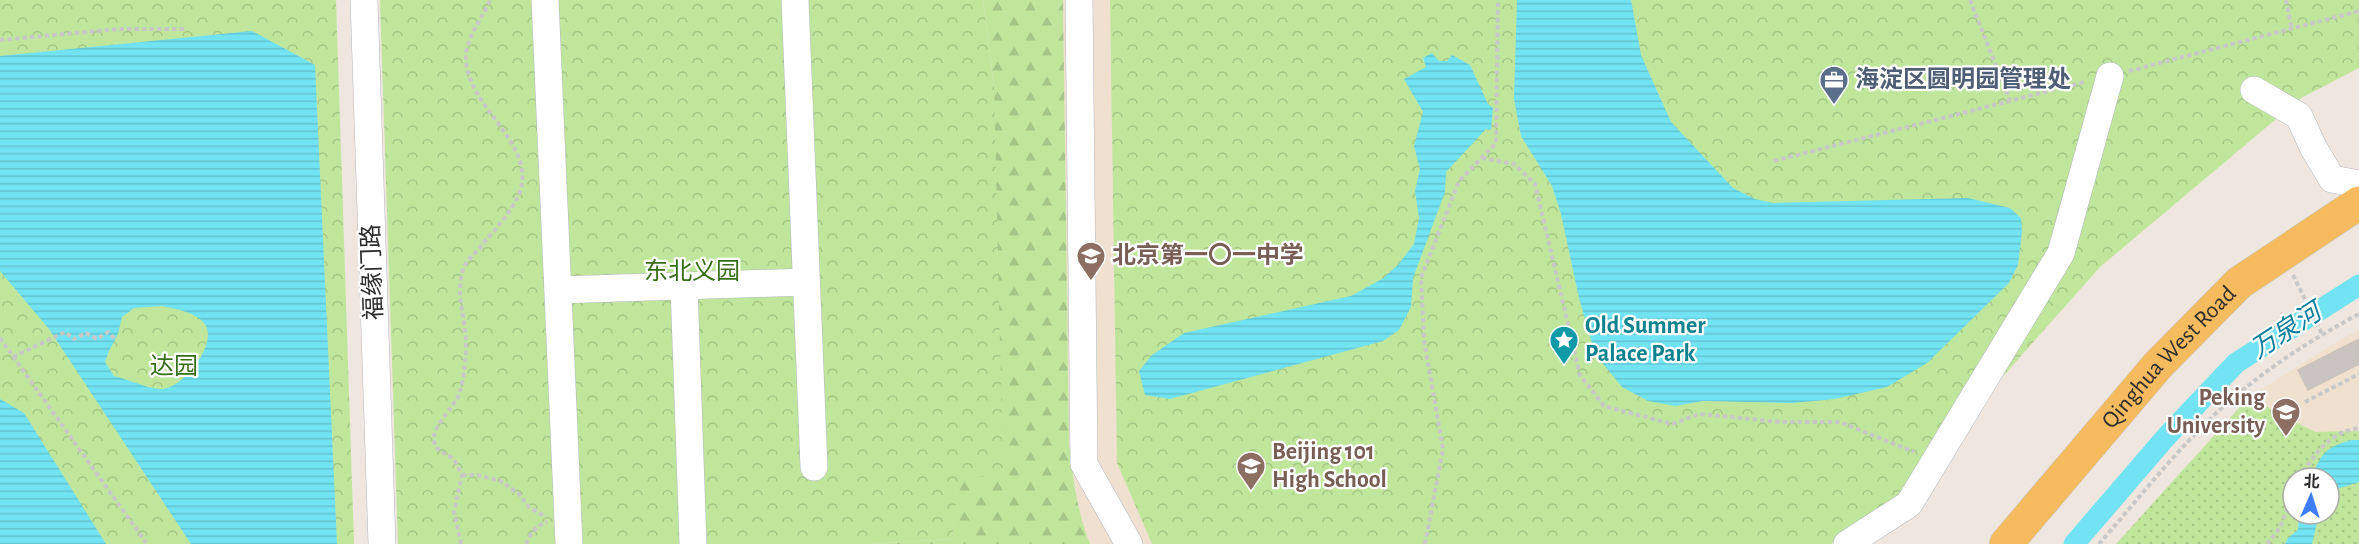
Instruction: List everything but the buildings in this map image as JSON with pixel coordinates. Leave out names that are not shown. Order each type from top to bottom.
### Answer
[{"type":"main road","name":"Qinghua West Road","points":[[2006,544],[2158,365],[2239,283],[2359,203]]},
{"type":"street","name":"福缘门路","points":[[364,0],[382,544]]},
{"type":"street","points":[[545,0],[569,544]]},
{"type":"street","points":[[795,0],[814,467]]},
{"type":"street","points":[[1079,0],[1084,464],[1129,544]]},
{"type":"street","points":[[1847,544],[1909,504],[2061,253],[2110,76]]},
{"type":"street","points":[[2254,90],[2299,116],[2313,147],[2332,179],[2359,184]]},
{"type":"street","points":[[558,290],[806,282]]},
{"type":"street","points":[[684,286],[693,544]]},
{"type":"path","points":[[461,544],[454,512],[462,475],[453,459],[440,452],[434,439],[437,426],[447,415],[458,394],[464,368],[466,343],[459,290],[465,265],[504,219],[519,194],[522,174],[519,159],[510,141],[484,106],[469,77],[466,53],[473,33],[490,0]]},
{"type":"path","points":[[1425,544],[1443,449],[1424,340],[1421,278],[1459,181],[1496,143],[1498,0]]},
{"type":"path","points":[[1970,0],[2010,101]]},
{"type":"path","points":[[2286,0],[2292,30]]},
{"type":"path","points":[[1774,161],[2359,11]]},
{"type":"path","points":[[0,40],[118,29],[184,29]]},
{"type":"path","points":[[1482,158],[1514,164],[1535,184],[1580,375],[1604,406],[1672,424],[1699,414],[1781,422],[1840,422],[1935,461]]},
{"type":"path","points":[[2293,274],[2322,334]]},
{"type":"path","points":[[2099,544],[2171,462],[2231,399],[2322,334],[2359,314]]},
{"type":"path","points":[[13,357],[65,332],[74,339],[86,333],[97,339],[108,332],[115,339]]},
{"type":"path","points":[[0,338],[147,544]]},
{"type":"path","points":[[2305,402],[2359,374]]},
{"type":"path","points":[[2309,466],[2325,443],[2339,433],[2359,428]]},
{"type":"path","points":[[462,475],[477,475],[501,481],[519,494],[529,507],[551,521]]},
{"type":"path","points":[[2267,544],[2281,525]]},
{"type":"shaded area","name":"北京第一〇一中学","points":[[1063,0],[1110,0],[1117,463],[1152,544],[1090,544],[1074,491],[1069,444]]},
{"type":"shaded area","name":"Peking University","points":[[2359,330],[2359,544],[2116,544],[2249,397]]},
{"type":"green space","name":"达园","points":[[0,0],[336,0],[354,544],[0,544]]},
{"type":"green space","name":"东北义园","points":[[380,0],[983,0],[994,86],[1003,473],[958,481],[952,539],[871,544],[398,544]]},
{"type":"green space","points":[[983,0],[1063,0],[1069,444],[1079,507],[1090,544],[871,544],[952,539],[994,86]]},
{"type":"green space","name":"Old Summer Palace Park","points":[[1110,0],[2359,0],[2359,68],[2301,98],[2100,267],[1893,500],[1831,544],[1152,544],[1117,463]]},
{"type":"green space","name":"Peking University","points":[[2249,397],[2315,432],[2359,431],[2359,544],[2116,544]]},
{"type":"water","points":[[1517,0],[1631,0],[1641,55],[1671,122],[1733,188],[1755,199],[1773,203],[1968,198],[2010,208],[2021,218],[2022,232],[2018,265],[2009,283],[1927,363],[1887,387],[1835,399],[1792,403],[1703,401],[1675,406],[1648,401],[1622,387],[1595,354],[1552,186],[1521,136],[1514,99]]},
{"type":"water","name":"达园","points":[[252,31],[315,65],[337,544],[191,544],[49,329],[0,271],[0,56]],"holes":[[[162,306],[190,314],[204,323],[208,331],[204,352],[181,381],[163,389],[152,388],[114,376],[105,362],[118,334],[122,317],[134,308]]]},
{"type":"water","points":[[1432,53],[1439,61],[1447,61],[1452,55],[1470,65],[1488,104],[1493,108],[1491,130],[1486,129],[1446,172],[1445,192],[1413,278],[1411,307],[1399,330],[1383,341],[1170,399],[1145,395],[1139,371],[1152,355],[1184,333],[1351,296],[1382,279],[1398,265],[1414,244],[1419,218],[1415,191],[1420,169],[1414,146],[1423,112],[1404,79],[1426,67],[1423,58]]},
{"type":"water","points":[[0,399],[24,413],[106,544],[0,544]]},
{"type":"water","points":[[2359,440],[2359,482],[2341,488],[2341,466],[2316,466],[2326,452],[2336,445]]},
{"type":"water","points":[[2298,526],[2316,526],[2312,544],[2285,544],[2288,538],[2298,530]]},
{"type":"waterway","name":"万泉河","points":[[2074,544],[2166,437],[2236,363],[2359,285]]},
{"type":"place","name":"海淀区圆明园管理处","points":[[1834,106]]},
{"type":"place","name":"北京第一〇一中学","points":[[1091,282]]},
{"type":"place","name":"Old Summer Palace Park","points":[[1564,366]]},
{"type":"place","name":"Peking University","points":[[2286,438]]},
{"type":"place","name":"Beijing 101 High School","points":[[1251,492]]}]
